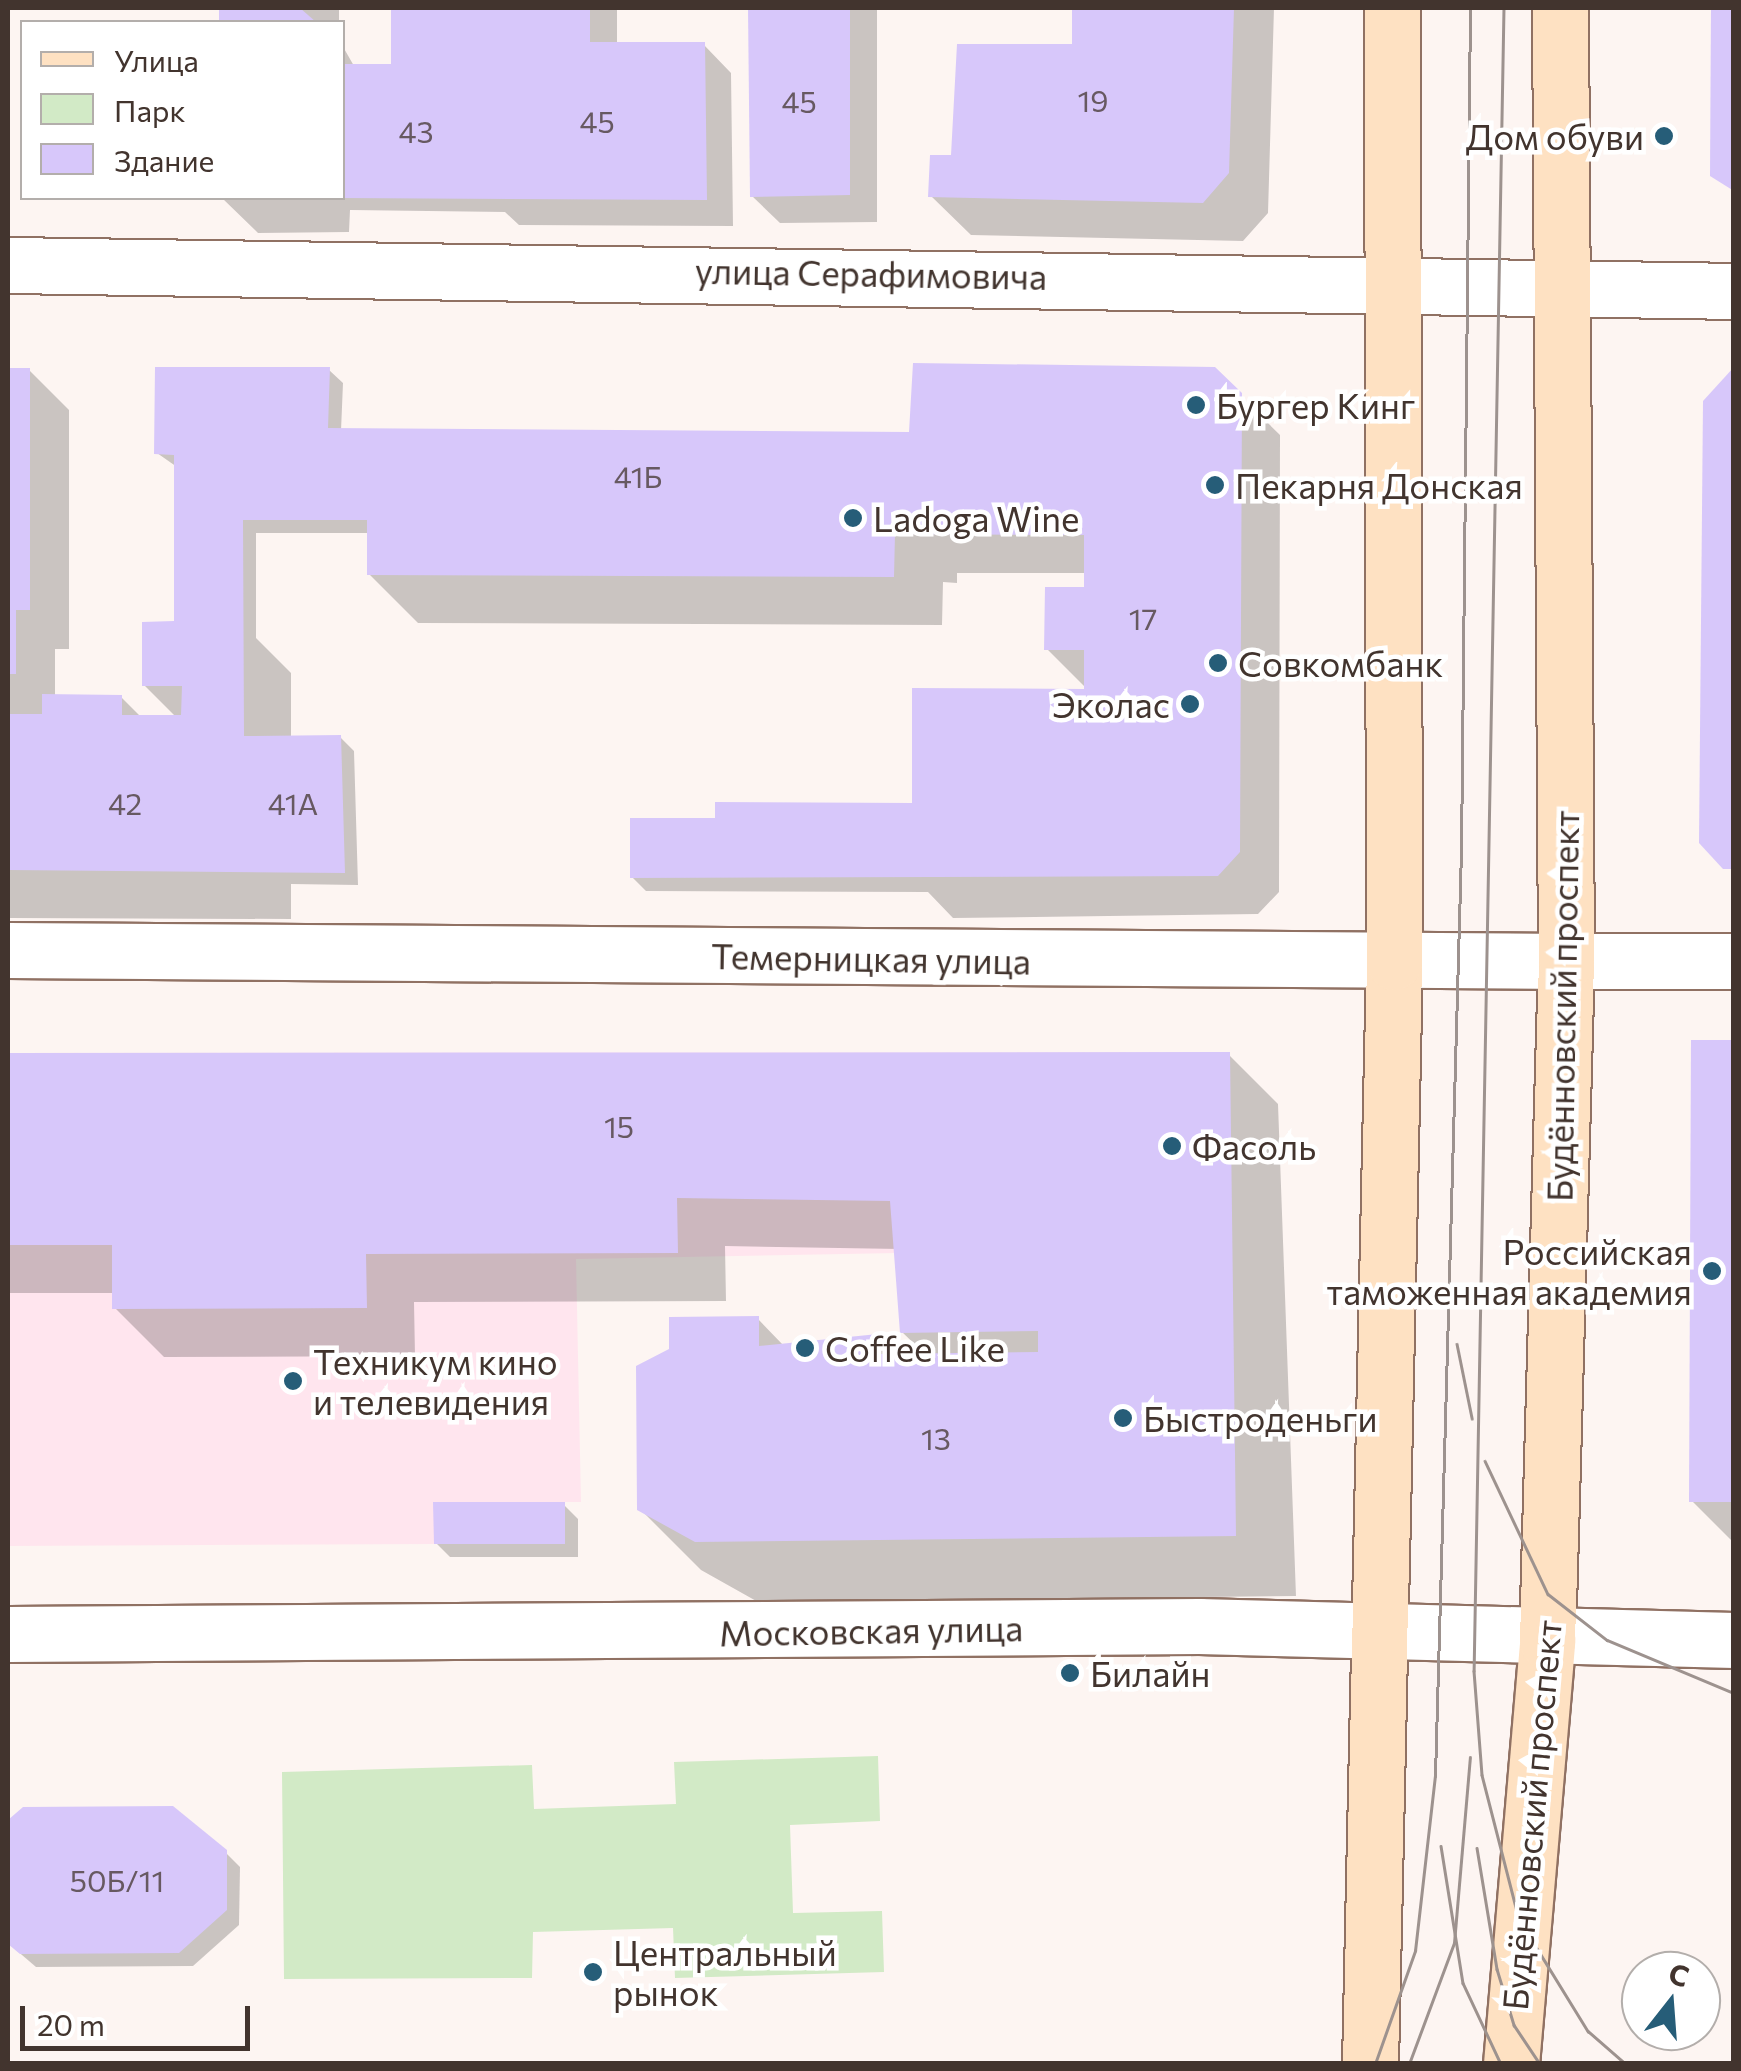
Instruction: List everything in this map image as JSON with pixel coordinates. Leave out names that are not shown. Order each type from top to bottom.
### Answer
[{"type":"main road","points":[[1370,2064],[1394,962],[1388,293],[1392,8]]},
{"type":"main road","name":"Будённовский проспект","points":[[1512,2064],[1547,1640],[1566,961],[1560,8]]},
{"type":"street","name":"улица Серафимовича","points":[[8,265],[1272,280],[1388,293],[1734,291]]},
{"type":"street","name":"Темерницкая улица","points":[[8,950],[1394,962],[1734,961]]},
{"type":"street","name":"Московская улица","points":[[8,1634],[1377,1630],[1547,1640],[1734,1640]]},
{"type":"shaded area","name":"Техникум кино и телевидения","points":[[1230,1052],[898,1253],[576,1259],[581,1502],[434,1502],[434,1544],[8,1546],[8,1053]]},
{"type":"green space","points":[[878,1756],[880,1821],[790,1825],[793,1913],[882,1911],[884,1972],[675,1978],[673,1928],[533,1932],[532,1978],[284,1979],[282,1772],[532,1765],[534,1809],[676,1804],[674,1762]]},
{"type":"building","points":[[219,8],[300,8],[314,20],[219,20]]},
{"type":"building","points":[[391,8],[590,8],[590,42],[705,42],[707,200],[345,198],[345,64],[391,64]]},
{"type":"building","points":[[748,8],[850,8],[850,195],[750,197]]},
{"type":"building","points":[[1072,8],[1234,8],[1229,173],[1203,203],[928,197],[930,155],[951,155],[957,44],[1072,44]]},
{"type":"building","points":[[1711,8],[1734,8],[1734,191],[1710,176]]},
{"type":"building","points":[[913,363],[1215,367],[1242,393],[1240,852],[1218,876],[630,878],[630,818],[715,818],[715,802],[912,803],[912,688],[1084,689],[1084,650],[1044,650],[1045,587],[1084,587],[1084,535],[895,534],[894,577],[367,575],[367,520],[243,520],[244,736],[341,735],[345,873],[8,870],[8,714],[42,714],[42,694],[122,695],[122,715],[181,715],[182,686],[142,686],[142,622],[174,621],[174,455],[154,454],[155,367],[330,367],[328,428],[909,432]]},
{"type":"building","points":[[1734,367],[1734,869],[1723,869],[1699,843],[1703,401]]},
{"type":"building","points":[[8,368],[30,368],[30,610],[16,610],[16,674],[8,674]]},
{"type":"building","name":"Российская таможенная академия","points":[[1691,1040],[1734,1040],[1734,1502],[1689,1502]]},
{"type":"building","name":"Техникум кино и телевидения","points":[[1230,1052],[1236,1536],[695,1542],[637,1510],[636,1366],[669,1349],[669,1317],[759,1316],[759,1346],[878,1334],[878,1354],[1038,1352],[1038,1331],[900,1333],[890,1201],[677,1198],[678,1253],[366,1254],[367,1308],[112,1309],[112,1245],[8,1245],[8,1053]]},
{"type":"building","points":[[433,1502],[565,1502],[565,1544],[434,1544]]},
{"type":"building","points":[[173,1806],[227,1850],[227,1910],[179,1953],[20,1954],[8,1944],[8,1820],[23,1807]]},
{"type":"tram line","points":[[1375,2064],[1415,1951],[1435,1776],[1461,851],[1470,8]]},
{"type":"tram line","points":[[1504,8],[1474,1671],[1482,1775],[1519,1919],[1588,2031],[1626,2064]]},
{"type":"tram line","points":[[1457,1344],[1472,1418]]},
{"type":"tram line","points":[[1485,1461],[1548,1594],[1607,1640],[1734,1693]]},
{"type":"tram line","points":[[1409,2064],[1454,1943],[1470,1758]]},
{"type":"tram line","points":[[1441,1846],[1463,1983],[1501,2064]]},
{"type":"tram line","points":[[1477,1848],[1497,1969],[1514,2025],[1540,2064]]},
{"type":"place","name":"Дом обуви","points":[[1664,136]]},
{"type":"place","name":"Бургер Кинг","points":[[1196,405]]},
{"type":"place","name":"Пекарня Донская","points":[[1215,485]]},
{"type":"place","name":"Ladoga Wine","points":[[853,518]]},
{"type":"place","name":"Совкомбанк","points":[[1218,663]]},
{"type":"place","name":"Эколас","points":[[1190,704]]},
{"type":"place","name":"Фасоль","points":[[1172,1146]]},
{"type":"place","name":"Российская таможенная академия","points":[[1712,1271]]},
{"type":"place","name":"Coffee Like","points":[[805,1348]]},
{"type":"place","name":"Техникум кино и телевидения","points":[[293,1381]]},
{"type":"place","name":"Быстроденьги","points":[[1123,1418]]},
{"type":"place","name":"Билайн","points":[[1070,1673]]},
{"type":"place","name":"Центральный рынок","points":[[593,1972]]}]
